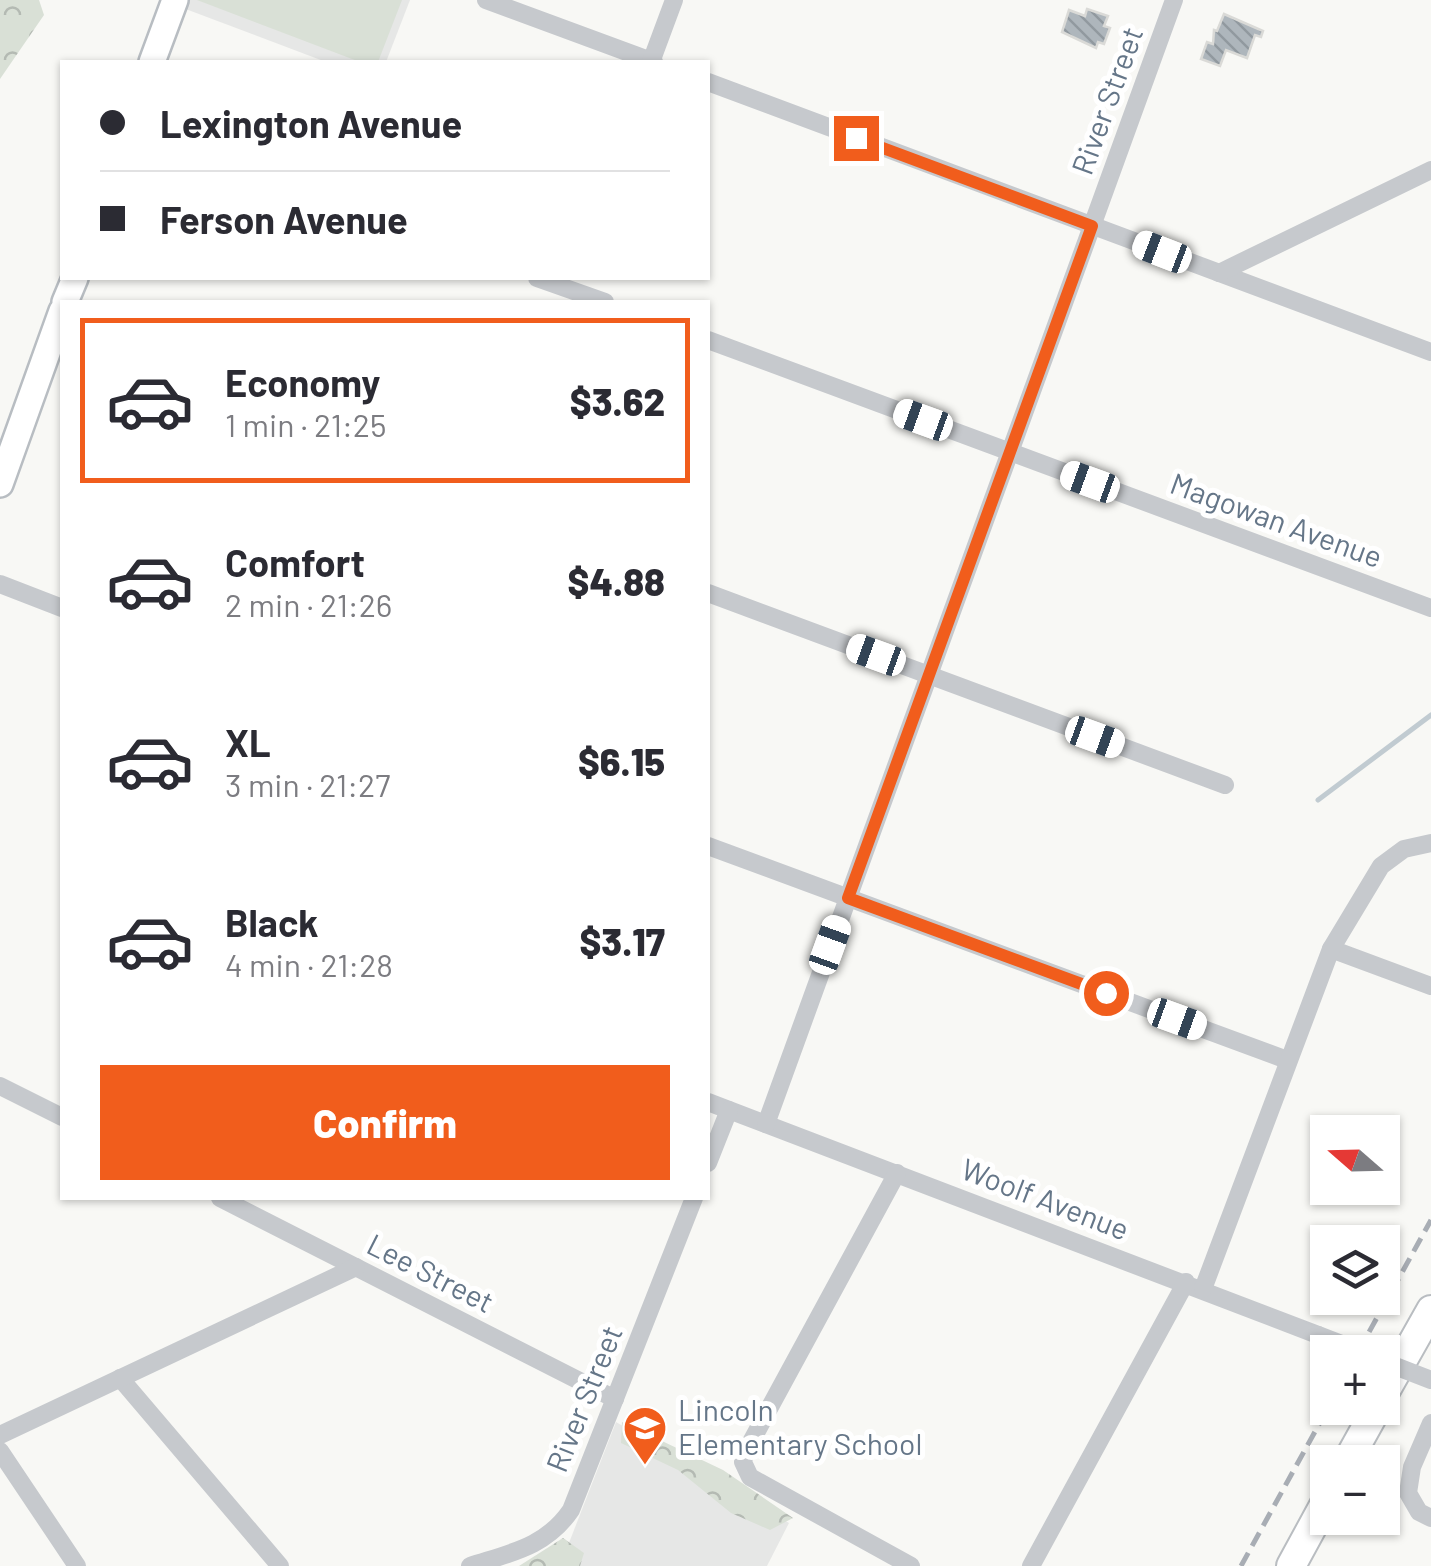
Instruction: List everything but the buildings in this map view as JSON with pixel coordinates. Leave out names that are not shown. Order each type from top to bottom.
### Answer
[{"type":"main road","points":[[1400,1365],[1431,1310]]},
{"type":"main road","points":[[1291,1566],[1310,1531]]},
{"type":"street","points":[[153,60],[175,0]]},
{"type":"street","points":[[486,0],[647,60]]},
{"type":"street","points":[[653,60],[674,0]]},
{"type":"street","name":"River Street","points":[[766,1124],[1092,226],[1169,1]]},
{"type":"street","points":[[710,83],[1431,352]]},
{"type":"street","points":[[1220,273],[1431,170]]},
{"type":"street","points":[[573,284],[601,300]]},
{"type":"street","points":[[0,484],[56,353],[60,325]]},
{"type":"street","name":"Magowan Avenue","points":[[710,341],[1431,608]]},
{"type":"street","points":[[0,584],[60,607]]},
{"type":"street","points":[[710,593],[1224,785]]},
{"type":"street","points":[[1030,1566],[1195,1286],[1330,949],[1392,856],[1431,843]]},
{"type":"street","points":[[710,847],[1287,1060]]},
{"type":"street","points":[[1330,949],[1431,986]]},
{"type":"street","points":[[0,1086],[60,1117]]},
{"type":"street","name":"Woolf Avenue","points":[[710,1103],[1318,1335]]},
{"type":"street","points":[[710,1159],[728,1110]]},
{"type":"street","points":[[897,1173],[745,1453],[745,1470],[750,1477],[910,1566]]},
{"type":"street","name":"Lee Street","points":[[224,1200],[615,1399]]},
{"type":"street","name":"River Street","points":[[470,1566],[531,1547],[560,1525],[571,1510],[693,1200]]},
{"type":"street","points":[[0,1435],[356,1267]]},
{"type":"street","points":[[1400,1368],[1431,1380]]},
{"type":"street","points":[[120,1378],[280,1566]]},
{"type":"street","points":[[1431,1423],[1412,1467],[1408,1493],[1419,1512],[1431,1518]]},
{"type":"street","points":[[0,1451],[77,1566]]},
{"type":"shaded area","points":[[186,0],[410,0],[387,60],[321,60],[183,8]]},
{"type":"shaded area","name":"Lincoln Elementary School","points":[[616,1422],[789,1523],[767,1566],[560,1566]]},
{"type":"green space","points":[[0,0],[39,0],[44,15],[0,79]]},
{"type":"green space","points":[[197,0],[402,0],[379,60],[355,60]]},
{"type":"green space","points":[[622,1422],[723,1470],[793,1518],[770,1530],[731,1513],[678,1470],[621,1443]]},
{"type":"green space","points":[[563,1538],[584,1553],[580,1566],[519,1566]]},
{"type":"waterway","points":[[1318,800],[1431,715]]},
{"type":"railway","points":[[1367,1335],[1431,1220]]},
{"type":"railway","points":[[1241,1566],[1319,1425]]},
{"type":"place","name":"Lincoln Elementary School","points":[[645,1466]]},
{"type":"route","points":[[856,138],[1092,226],[848,898],[1106,993]]}]
